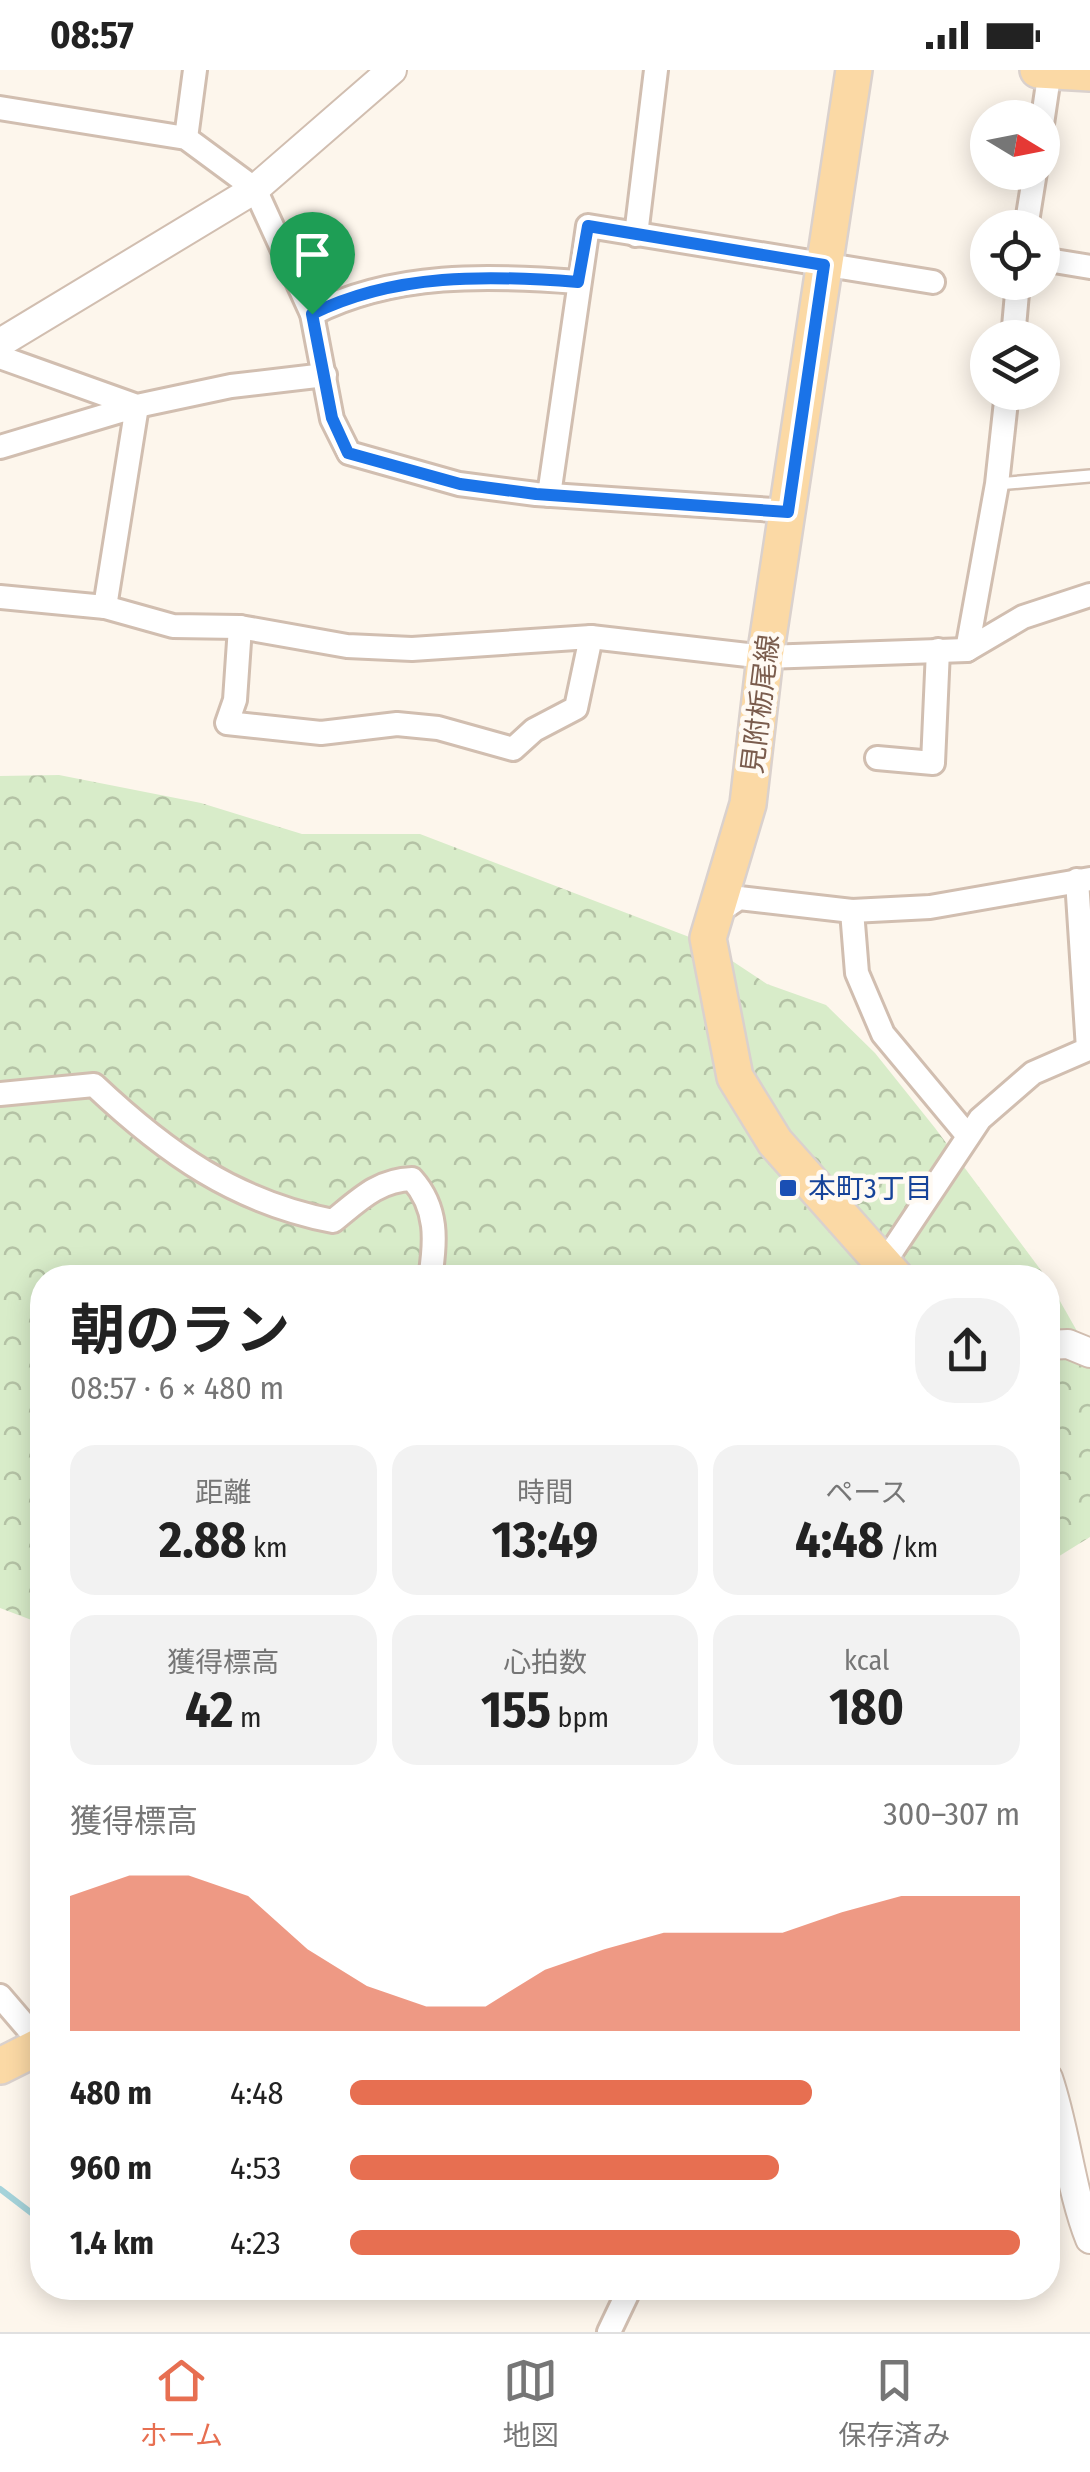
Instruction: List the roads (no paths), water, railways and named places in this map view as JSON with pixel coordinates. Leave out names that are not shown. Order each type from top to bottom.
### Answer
[{"type":"main road","name":"見附栃尾線","points":[[854,70],[764,657],[748,804],[711,917],[710,970],[735,1076],[774,1142],[888,1265]]},
{"type":"main road","points":[[1046,71],[1090,73]]},
{"type":"main road","points":[[0,2066],[30,2051]]},
{"type":"street","points":[[186,138],[195,70]]},
{"type":"street","points":[[0,343],[255,189],[392,70]]},
{"type":"street","points":[[636,235],[656,70]]},
{"type":"street","points":[[1044,100],[1046,71]]},
{"type":"street","points":[[0,108],[186,138],[255,189],[312,314],[332,418],[348,453],[460,484],[548,495],[788,512]]},
{"type":"street","points":[[548,495],[588,226],[933,282]]},
{"type":"street","points":[[1060,262],[1090,267]]},
{"type":"street","points":[[312,314],[332,304],[441,278],[493,275],[578,282]]},
{"type":"street","points":[[0,357],[136,406]]},
{"type":"street","points":[[0,446],[136,406],[231,386],[324,375]]},
{"type":"street","points":[[105,607],[136,406]]},
{"type":"street","points":[[967,650],[998,484],[1005,410]]},
{"type":"street","points":[[0,597],[105,607],[173,626],[240,627],[348,646],[412,649],[590,638],[764,657],[967,650],[1023,616],[1090,595]]},
{"type":"street","points":[[240,627],[235,700],[227,723],[321,733],[397,724],[438,728],[512,748],[534,730],[576,708],[590,638]]},
{"type":"street","points":[[878,758],[933,763],[938,650]]},
{"type":"street","points":[[711,917],[739,898],[852,910],[930,907],[1084,880],[1088,1049],[1032,1073],[980,1119],[898,1265]]},
{"type":"street","points":[[852,910],[857,974],[883,1034],[968,1136]]},
{"type":"street","points":[[0,1094],[94,1085],[186,1163],[282,1211],[333,1221],[371,1190],[391,1180],[412,1179],[430,1206],[435,1236],[432,1265]]},
{"type":"street","points":[[1060,1344],[1090,1353]]},
{"type":"street","points":[[0,1996],[30,2031]]},
{"type":"street","points":[[1060,2119],[1079,2211],[1090,2239]]},
{"type":"street","points":[[610,2332],[625,2300]]},
{"type":"lane","points":[[998,484],[1090,476]]},
{"type":"waterway","points":[[0,2189],[30,2212]]},
{"type":"place","name":"本町3丁目","points":[[788,1188]]}]
